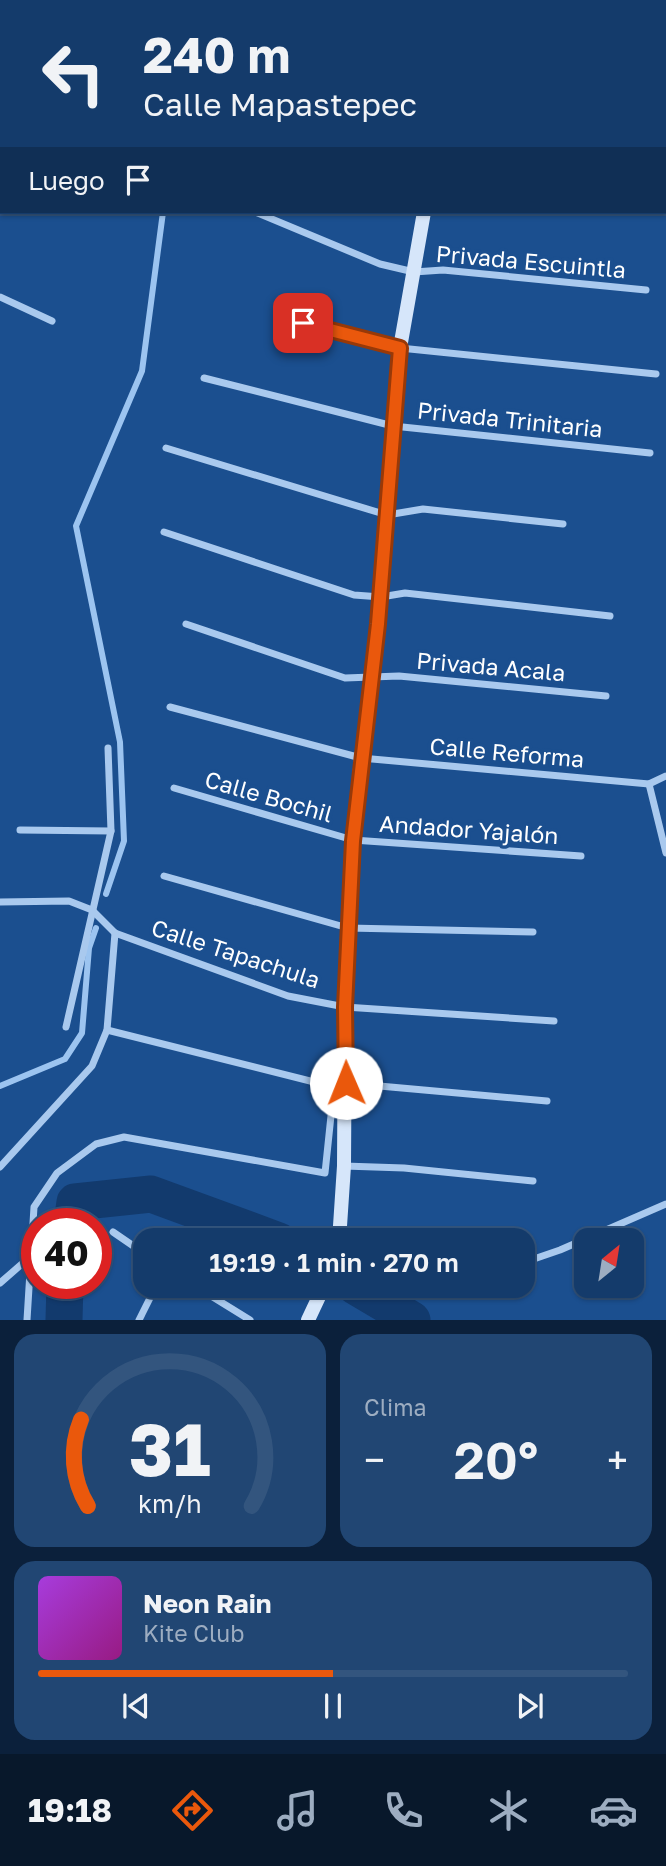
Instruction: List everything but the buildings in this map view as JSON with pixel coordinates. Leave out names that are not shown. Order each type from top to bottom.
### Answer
[{"type":"street","name":"Privada Escuintla","points":[[260,214],[380,264],[414,272],[443,270],[646,290]]},
{"type":"street","points":[[34,1208],[57,1173],[96,1144],[124,1137],[325,1172],[340,1085],[353,841],[381,597],[400,348],[424,214]]},
{"type":"street","points":[[0,297],[52,321]]},
{"type":"street","points":[[279,316],[400,348],[656,374]]},
{"type":"street","name":"Privada Trinitaria","points":[[204,379],[393,426],[650,453]]},
{"type":"street","points":[[166,448],[387,515],[424,509],[563,524]]},
{"type":"street","points":[[164,532],[354,596],[381,597],[405,593],[610,616]]},
{"type":"street","name":"Privada Acala","points":[[186,624],[345,678],[398,676],[606,696]]},
{"type":"street","name":"Calle Reforma","points":[[170,707],[361,758],[649,784]]},
{"type":"street","points":[[66,1027],[111,831],[108,748]]},
{"type":"street","points":[[666,776],[649,784],[666,853]]},
{"type":"street","name":"Calle Bochil","points":[[174,788],[353,841]]},
{"type":"street","points":[[20,830],[111,831]]},
{"type":"street","name":"Andador Yajalón","points":[[353,841],[581,856]]},
{"type":"street","points":[[164,876],[348,928],[533,932]]},
{"type":"street","points":[[0,902],[69,901],[92,910],[115,933],[107,1030],[92,1066],[0,1167]]},
{"type":"street","name":"Calle Tapachula","points":[[115,933],[288,996],[345,1007],[555,1021]]},
{"type":"street","points":[[107,1030],[340,1085],[547,1101]]},
{"type":"street","points":[[340,1085],[344,1166],[340,1228]]},
{"type":"street","points":[[344,1166],[404,1168],[533,1181]]},
{"type":"street","points":[[535,1257],[560,1250],[666,1204]]},
{"type":"street","points":[[113,1232],[133,1246]]},
{"type":"street","points":[[0,1283],[21,1265]]},
{"type":"street","points":[[139,1320],[150,1298]]},
{"type":"street","points":[[214,1298],[250,1320]]},
{"type":"street","points":[[308,1320],[318,1298]]},
{"type":"street","points":[[27,1320],[28,1299]]},
{"type":"waterway","points":[[106,894],[124,841],[120,742],[76,526],[142,371],[163,214]]},
{"type":"waterway","points":[[0,1086],[65,1059],[82,1033],[89,948],[96,928]]},
{"type":"waterway","points":[[74,1208],[75,1202],[151,1194],[244,1228]]},
{"type":"waterway","points":[[375,1298],[412,1320]]},
{"type":"waterway","points":[[64,1320],[65,1299]]},
{"type":"route","points":[[303,323],[400,348],[385,555],[353,841],[345,1007],[346,1083]]}]
